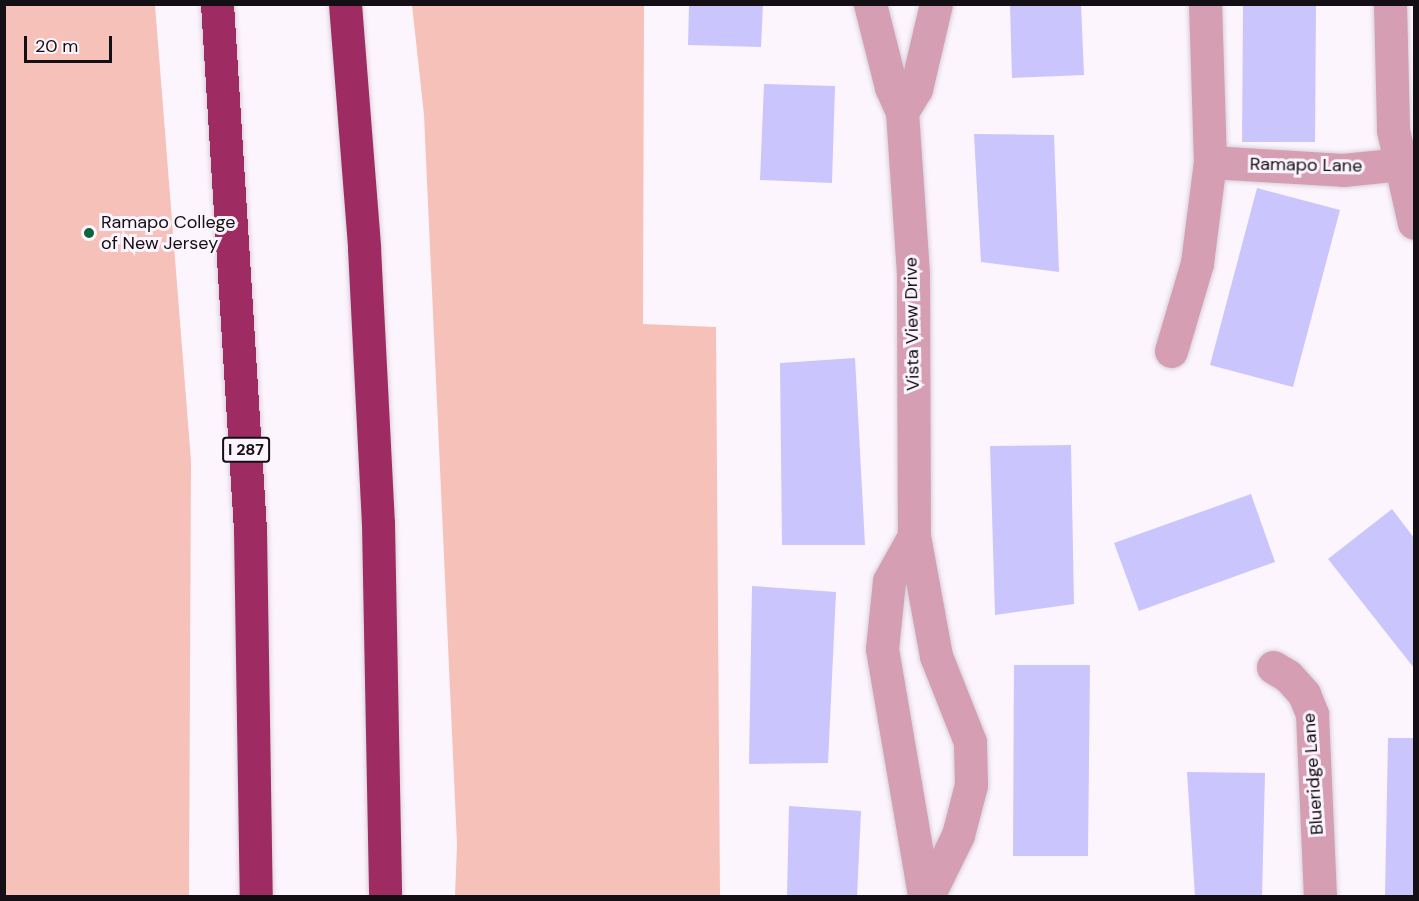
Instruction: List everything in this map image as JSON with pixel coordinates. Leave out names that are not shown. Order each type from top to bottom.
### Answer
[{"type":"highway","name":"I 287","points":[[218,4],[250,518],[256,897]]},
{"type":"highway","points":[[345,4],[364,249],[378,513],[384,897]]},
{"type":"street","name":"Vista View Drive","points":[[870,4],[891,87],[902,112],[913,275],[914,536],[936,656],[970,742],[971,786],[958,835],[928,897]]},
{"type":"street","points":[[902,112],[916,89],[936,4]]},
{"type":"street","points":[[1171,351],[1197,263],[1210,162],[1205,4]]},
{"type":"street","points":[[1390,4],[1393,130],[1414,223]]},
{"type":"street","name":"Ramapo Lane","points":[[1210,162],[1343,170],[1401,164]]},
{"type":"street","name":"Vista View Drive","points":[[914,536],[889,581],[882,650],[924,897]]},
{"type":"street","name":"Blueridge Lane","points":[[1273,667],[1288,676],[1304,694],[1312,714],[1320,897]]},
{"type":"shaded area","name":"Ramapo College of New Jersey","points":[[5,4],[155,5],[191,461],[189,896],[5,896]]},
{"type":"shaded area","points":[[412,5],[644,5],[643,324],[716,327],[720,896],[455,896],[457,844],[424,115]]},
{"type":"building","points":[[689,4],[763,4],[761,47],[688,45]]},
{"type":"building","points":[[1010,4],[1081,4],[1084,75],[1012,78]]},
{"type":"building","points":[[1243,4],[1316,4],[1315,142],[1242,142]]},
{"type":"building","points":[[764,84],[835,86],[832,183],[760,180]]},
{"type":"building","points":[[974,134],[1054,135],[1059,272],[981,262]]},
{"type":"building","points":[[1257,188],[1340,210],[1293,387],[1210,365]]},
{"type":"building","points":[[855,358],[865,545],[782,545],[780,363]]},
{"type":"building","points":[[1071,445],[1074,604],[995,615],[990,446]]},
{"type":"building","points":[[1251,494],[1275,562],[1139,611],[1114,543]]},
{"type":"building","points":[[1392,509],[1414,538],[1414,668],[1328,559]]},
{"type":"building","points":[[752,586],[836,592],[828,763],[749,764]]},
{"type":"building","points":[[1014,665],[1090,665],[1088,856],[1013,856]]},
{"type":"building","points":[[1388,738],[1414,738],[1414,897],[1385,897]]},
{"type":"building","points":[[1187,772],[1265,773],[1262,897],[1195,897]]},
{"type":"building","points":[[789,806],[861,811],[857,897],[787,897]]},
{"type":"place","name":"Ramapo College of New Jersey","points":[[89,233]]}]
